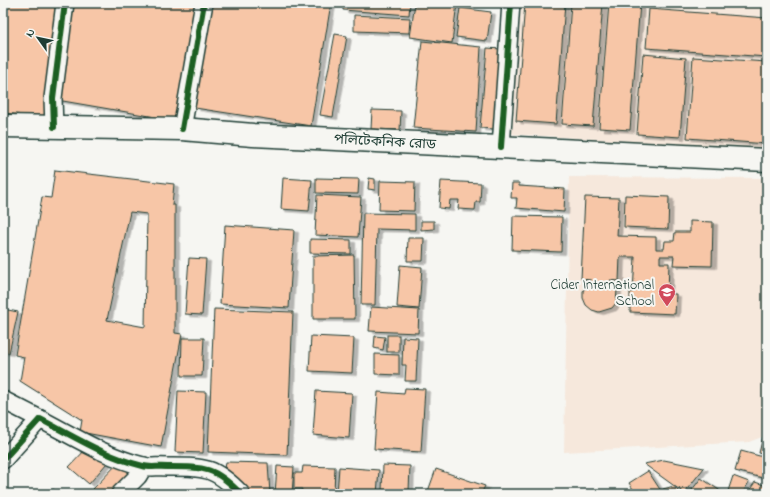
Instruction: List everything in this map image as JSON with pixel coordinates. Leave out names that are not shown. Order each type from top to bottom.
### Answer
[{"type":"main road","name":"পলিটেকনিক রোড","points":[[3,126],[182,130],[767,160]]},
{"type":"street","points":[[54,128],[53,98],[65,3]]},
{"type":"street","points":[[182,130],[204,3]]},
{"type":"street","points":[[501,147],[511,3]]},
{"type":"street","points":[[3,400],[111,455],[144,466],[201,467],[226,479],[240,494]]},
{"type":"street","points":[[3,460],[40,419]]},
{"type":"street","points":[[120,494],[138,476],[144,466]]},
{"type":"shaded area","points":[[518,3],[767,3],[767,149],[508,134]]},
{"type":"shaded area","name":"Cider International School","points":[[569,177],[767,178],[767,435],[749,442],[564,452]]},
{"type":"building","points":[[3,3],[57,3],[47,117],[3,113]]},
{"type":"building","points":[[74,3],[200,3],[179,121],[57,100]]},
{"type":"building","points":[[211,3],[331,3],[311,126],[195,108]]},
{"type":"building","points":[[343,3],[410,3],[409,15],[343,10]]},
{"type":"building","points":[[415,3],[457,3],[452,43],[410,37]]},
{"type":"building","points":[[525,3],[565,3],[556,124],[516,121]]},
{"type":"building","points":[[571,3],[603,3],[593,126],[562,124]]},
{"type":"building","points":[[609,3],[640,3],[630,130],[599,128]]},
{"type":"building","points":[[460,8],[491,12],[487,41],[456,37]]},
{"type":"building","points":[[649,9],[767,18],[767,57],[646,48]]},
{"type":"building","points":[[354,15],[410,18],[409,33],[354,31]]},
{"type":"building","points":[[335,34],[347,36],[333,117],[320,115]]},
{"type":"building","points":[[422,41],[481,47],[476,132],[413,128]]},
{"type":"building","points":[[487,48],[501,49],[494,129],[480,128]]},
{"type":"building","points":[[643,54],[686,58],[680,137],[637,134]]},
{"type":"building","points":[[693,57],[767,62],[767,144],[687,138]]},
{"type":"building","points":[[372,110],[401,111],[400,130],[371,129]]},
{"type":"building","points":[[55,170],[174,184],[172,205],[175,205],[175,333],[182,334],[161,447],[80,432],[82,420],[20,381],[24,357],[15,355],[42,197],[51,198]],"holes":[[[130,212],[147,214],[145,327],[107,320]]]},
{"type":"building","points":[[283,178],[312,180],[309,211],[281,209]]},
{"type":"building","points":[[316,178],[359,179],[358,194],[316,193]]},
{"type":"building","points":[[369,178],[375,179],[375,190],[368,189]]},
{"type":"building","points":[[380,181],[415,182],[414,211],[379,210]]},
{"type":"building","points":[[441,181],[481,183],[480,202],[476,202],[475,210],[458,209],[459,200],[450,200],[449,209],[439,208]]},
{"type":"building","points":[[512,183],[519,183],[519,186],[565,189],[564,212],[516,208],[517,198],[511,198]]},
{"type":"building","points":[[317,195],[361,197],[358,237],[315,235]]},
{"type":"building","points":[[625,195],[669,197],[668,229],[624,227]]},
{"type":"building","points":[[585,197],[619,198],[617,236],[656,237],[656,249],[664,249],[665,241],[674,241],[675,232],[690,232],[690,221],[713,222],[712,266],[673,265],[674,256],[660,256],[660,263],[669,263],[668,294],[676,294],[675,314],[630,312],[630,292],[633,292],[635,257],[620,257],[619,281],[610,280],[617,290],[616,303],[612,308],[599,312],[592,310],[586,305],[583,298],[583,291],[591,280],[581,279]]},
{"type":"building","points":[[363,213],[415,214],[415,230],[377,229],[375,305],[361,305]]},
{"type":"building","points":[[513,216],[562,217],[561,252],[512,250]]},
{"type":"building","points":[[421,221],[434,221],[434,229],[421,230]]},
{"type":"building","points":[[225,225],[294,230],[289,308],[220,304]]},
{"type":"building","points":[[408,238],[424,238],[423,261],[407,261]]},
{"type":"building","points":[[310,239],[351,240],[351,254],[310,253]]},
{"type":"building","points":[[354,255],[355,319],[313,319],[313,256]]},
{"type":"building","points":[[189,258],[206,259],[202,315],[185,314]]},
{"type":"building","points":[[400,265],[422,267],[419,309],[397,307]]},
{"type":"building","points":[[371,307],[419,310],[418,333],[369,331]]},
{"type":"building","points":[[3,309],[18,312],[9,353],[3,352]]},
{"type":"building","points":[[214,309],[293,312],[287,455],[208,452]]},
{"type":"building","points":[[387,335],[399,335],[399,352],[387,352]]},
{"type":"building","points":[[311,336],[354,338],[352,373],[309,371]]},
{"type":"building","points":[[375,336],[385,337],[383,350],[374,348]]},
{"type":"building","points":[[403,337],[418,338],[416,381],[405,381],[406,365],[402,365]]},
{"type":"building","points":[[182,338],[204,338],[202,376],[181,376]]},
{"type":"building","points":[[375,354],[399,355],[399,375],[375,374]]},
{"type":"building","points":[[405,388],[425,389],[421,452],[374,449],[378,392],[404,394]]},
{"type":"building","points":[[178,391],[206,392],[203,453],[175,452]]},
{"type":"building","points":[[316,391],[352,393],[349,438],[313,435]]},
{"type":"building","points":[[763,437],[767,438],[767,455],[759,453]]},
{"type":"building","points":[[87,448],[107,463],[89,484],[69,467]]},
{"type":"building","points":[[741,451],[767,458],[767,479],[735,471]]},
{"type":"building","points":[[121,460],[134,471],[112,494],[98,494],[93,489]]},
{"type":"building","points":[[664,460],[704,468],[684,493],[644,464]]},
{"type":"building","points":[[226,462],[268,463],[270,494],[252,494],[225,469]]},
{"type":"building","points":[[383,465],[410,466],[409,491],[382,490]]},
{"type":"building","points":[[277,466],[294,467],[292,494],[275,494]]},
{"type":"building","points":[[303,466],[335,467],[334,494],[301,494],[302,489],[294,489],[294,473],[302,473]]},
{"type":"building","points":[[339,467],[379,470],[377,494],[337,494]]},
{"type":"building","points":[[436,469],[485,486],[481,494],[427,494]]},
{"type":"building","points":[[648,471],[663,494],[636,494],[629,483]]},
{"type":"building","points":[[733,476],[749,482],[742,494],[727,494]]},
{"type":"building","points":[[701,478],[719,490],[716,494],[689,494]]},
{"type":"building","points":[[755,482],[767,486],[767,494],[747,494]]},
{"type":"building","points":[[674,486],[680,494],[666,494],[663,489]]},
{"type":"building","points":[[53,489],[59,494],[49,494]]},
{"type":"cycle path","points":[[54,127],[53,98],[65,3]]},
{"type":"cycle path","points":[[182,129],[204,3]]},
{"type":"cycle path","points":[[501,147],[511,3]]},
{"type":"cycle path","points":[[3,460],[40,419],[90,446],[129,462],[146,467],[190,467],[208,470],[223,478],[241,494]]},
{"type":"place","name":"Cider International School","points":[[667,307]]}]
